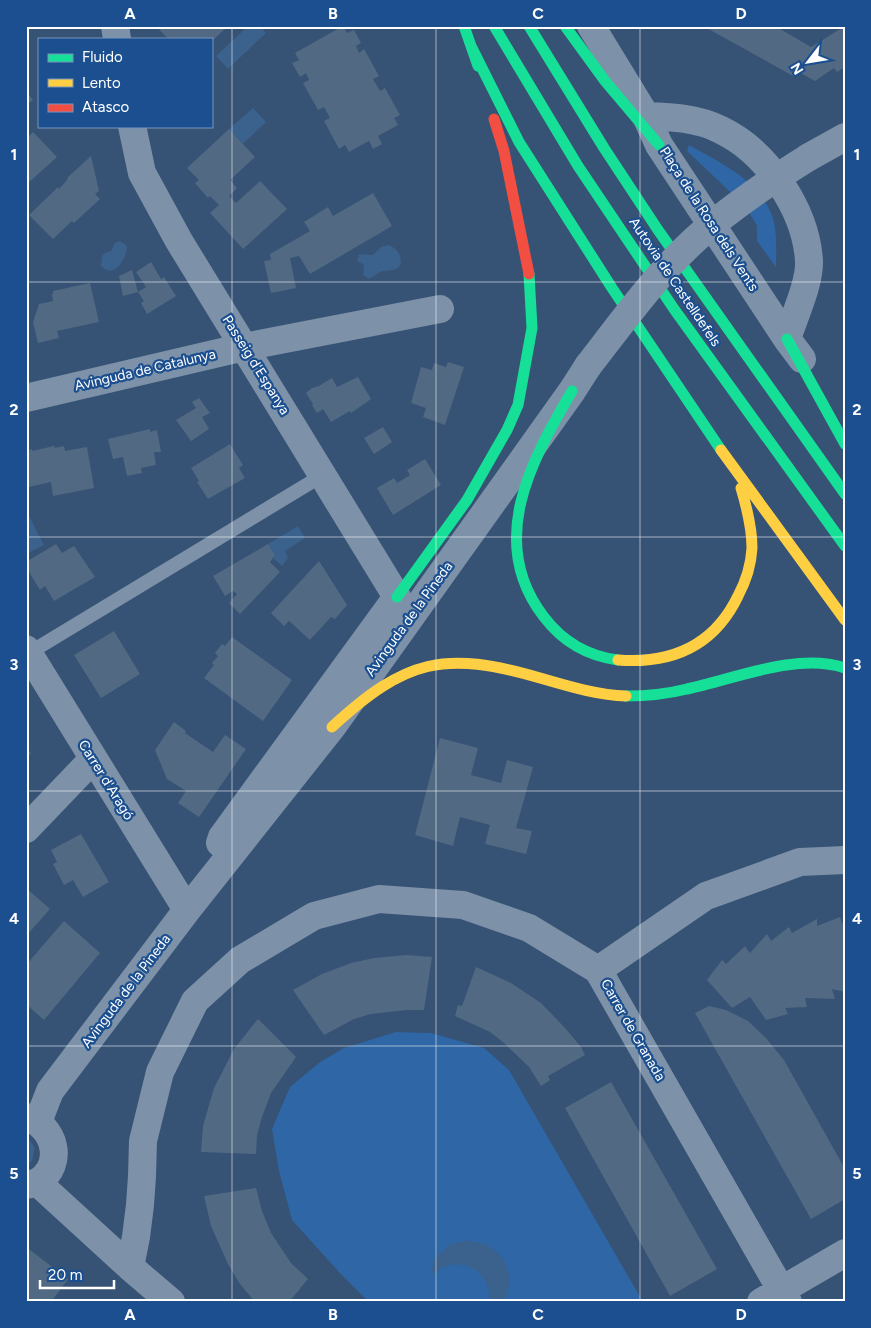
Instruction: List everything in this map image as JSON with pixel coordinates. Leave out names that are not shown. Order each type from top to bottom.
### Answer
[{"type":"highway","points":[[397,597],[468,500],[508,430],[518,406],[532,328],[529,272],[504,151],[464,26]]},
{"type":"highway","name":"Autovia de Castelldefels","points":[[494,26],[578,166],[668,300],[845,546]]},
{"type":"highway","name":"Autovia de Castelldefels","points":[[529,26],[604,148],[658,230],[845,494]]},
{"type":"highway","points":[[565,26],[606,81],[659,145]]},
{"type":"highway","points":[[472,48],[519,142],[612,288],[656,350],[736,472],[845,620]]},
{"type":"highway","points":[[788,339],[845,444]]},
{"type":"highway","points":[[572,391],[533,464],[524,491],[516,529],[519,563],[524,581],[533,601],[544,618],[557,632],[574,646],[592,655],[610,659],[646,661],[682,652],[704,639],[727,618],[738,600],[749,571],[752,543],[750,515],[736,472]]},
{"type":"highway","points":[[332,727],[351,709],[391,680],[423,666],[443,663],[492,666],[607,695],[631,696],[674,691],[757,670],[786,665],[816,663],[845,668]]},
{"type":"street","name":"Plaça de la Rosa dels Vents","points":[[591,26],[640,107],[659,145],[788,339],[845,420]]},
{"type":"street","points":[[640,107],[692,120],[721,130],[746,146],[763,161],[786,191],[806,242],[809,263],[806,281],[788,339]]},
{"type":"street","name":"Passeig d'Espanya","points":[[132,128],[142,173],[179,241],[397,597]]},
{"type":"street","name":"Avinguda de la Pineda","points":[[32,1119],[50,1091],[187,910],[332,727],[588,366],[656,280],[699,236],[748,197],[845,137]]},
{"type":"street","name":"Avinguda de Catalunya","points":[[26,398],[244,347],[440,309]]},
{"type":"street","name":"Avinguda de la Pineda","points":[[222,866],[219,849],[222,837],[397,597]]},
{"type":"street","name":"Carrer d'Aragó","points":[[27,651],[187,910]]},
{"type":"street","points":[[26,829],[93,759]]},
{"type":"street","points":[[598,970],[706,896],[800,862],[845,860]]},
{"type":"street","name":"Carrer de Granada","points":[[130,1267],[140,1205],[143,1141],[160,1072],[195,1001],[240,960],[314,916],[379,899],[463,905],[529,928],[598,970],[777,1298]]},
{"type":"street","points":[[32,1119],[47,1130],[52,1141],[54,1153],[51,1164],[32,1183],[171,1302]]},
{"type":"street","points":[[777,1298],[845,1253]]},
{"type":"lane","points":[[27,651],[323,475]]},
{"type":"shaded area","points":[[248,26],[260,26],[266,33],[228,69],[216,56]]},
{"type":"shaded area","points":[[253,108],[266,122],[243,144],[229,129]]},
{"type":"shaded area","points":[[689,145],[747,181],[765,201],[775,226],[776,267],[757,241],[757,226],[746,207],[687,151]]},
{"type":"shaded area","points":[[120,241],[127,246],[125,257],[115,269],[111,271],[106,270],[101,266],[102,256],[111,251],[115,243]]},
{"type":"shaded area","points":[[389,245],[396,249],[399,254],[401,261],[399,267],[394,270],[381,272],[369,279],[363,275],[364,265],[357,261],[359,254],[373,255],[381,247]]},
{"type":"shaded area","points":[[29,516],[44,545],[28,553],[26,517]]},
{"type":"shaded area","points":[[298,526],[305,538],[285,551],[288,558],[282,566],[273,558],[275,555],[268,544]]},
{"type":"shaded area","points":[[396,1032],[431,1033],[484,1048],[509,1070],[643,1302],[369,1302],[339,1272],[292,1220],[279,1171],[272,1129],[290,1087],[320,1062],[344,1048]]},
{"type":"shaded area","points":[[26,1138],[35,1148],[32,1161],[26,1165]]},
{"type":"shaded area","points":[[465,1241],[477,1242],[488,1246],[497,1252],[503,1260],[509,1279],[504,1302],[489,1302],[485,1280],[479,1272],[471,1267],[451,1265],[441,1268],[431,1275],[434,1259],[451,1244]]},
{"type":"building","points":[[156,26],[228,26],[212,41],[212,38],[167,38]]},
{"type":"building","points":[[343,26],[347,33],[354,30],[361,43],[356,46],[359,53],[364,49],[379,76],[373,79],[380,91],[385,88],[400,115],[394,118],[398,125],[378,136],[382,144],[373,149],[369,141],[349,152],[345,145],[339,149],[324,121],[330,118],[324,107],[318,110],[303,83],[309,80],[306,73],[300,77],[292,63],[299,60],[295,53]]},
{"type":"building","points":[[703,26],[775,26],[811,47],[845,26],[845,67],[837,72],[834,68],[815,81],[797,71],[795,77]]},
{"type":"building","points":[[26,91],[33,100],[26,105]]},
{"type":"building","points":[[229,129],[255,157],[230,180],[237,188],[229,196],[236,203],[260,181],[287,209],[243,249],[210,213],[219,205],[210,196],[208,198],[195,183],[199,180],[187,168]]},
{"type":"building","points":[[33,132],[57,157],[26,185],[26,139]]},
{"type":"building","points":[[91,156],[99,191],[95,194],[100,199],[53,239],[29,215],[58,187],[59,189],[67,178]]},
{"type":"building","points":[[373,193],[392,226],[310,274],[299,256],[290,258],[296,288],[271,293],[264,261],[271,260],[270,254],[310,231],[304,222],[328,207],[333,216]]},
{"type":"building","points":[[151,262],[161,279],[164,277],[176,296],[147,314],[141,303],[144,301],[138,292],[146,287],[136,272]]},
{"type":"building","points":[[132,270],[138,292],[123,296],[119,276]]},
{"type":"building","points":[[90,283],[99,322],[57,331],[59,338],[38,343],[33,322],[39,304],[53,301],[53,291]]},
{"type":"building","points":[[448,362],[464,367],[445,425],[423,417],[426,408],[411,403],[421,367],[432,370],[434,363],[446,367]]},
{"type":"building","points":[[358,377],[371,399],[351,413],[350,411],[331,422],[323,409],[317,413],[306,393],[332,378],[337,387]]},
{"type":"building","points":[[199,398],[210,413],[202,417],[209,429],[191,441],[176,420],[196,408],[192,402]]},
{"type":"building","points":[[383,427],[392,442],[374,454],[364,438]]},
{"type":"building","points":[[150,429],[150,432],[157,430],[161,452],[154,452],[156,465],[141,468],[142,473],[127,476],[123,457],[113,459],[108,439]]},
{"type":"building","points":[[230,444],[243,465],[239,468],[245,478],[208,499],[191,468]]},
{"type":"building","points":[[54,446],[55,448],[64,446],[65,451],[87,447],[94,488],[53,496],[51,482],[29,487],[26,475],[26,451]]},
{"type":"building","points":[[425,459],[441,485],[393,515],[377,488],[394,478],[397,483],[410,475],[407,470]]},
{"type":"building","points":[[56,544],[62,553],[74,546],[95,577],[54,601],[45,586],[40,590],[26,567],[26,562]]},
{"type":"building","points":[[268,544],[275,555],[270,562],[280,572],[240,614],[229,603],[237,594],[233,591],[225,596],[213,576]]},
{"type":"building","points":[[319,561],[347,605],[335,619],[331,617],[310,640],[289,621],[284,626],[271,613]]},
{"type":"building","points":[[114,631],[140,674],[101,698],[74,655]]},
{"type":"building","points":[[232,637],[292,680],[263,721],[204,678],[218,656],[215,653],[222,644],[225,646]]},
{"type":"building","points":[[174,722],[186,731],[185,733],[213,752],[225,735],[246,749],[199,817],[178,803],[186,791],[167,779],[155,750]]},
{"type":"building","points":[[440,738],[478,748],[471,775],[501,783],[507,760],[533,767],[516,828],[532,831],[526,854],[485,844],[490,825],[460,817],[453,846],[415,835]]},
{"type":"building","points":[[26,748],[31,753],[26,758]]},
{"type":"building","points":[[81,834],[109,882],[83,897],[73,880],[64,885],[53,864],[57,862],[51,850]]},
{"type":"building","points":[[26,888],[50,909],[26,936]]},
{"type":"building","points":[[840,917],[842,923],[845,922],[845,992],[832,989],[835,999],[805,998],[807,1007],[785,1008],[788,1014],[766,1020],[750,997],[732,1008],[707,980],[722,960],[726,964],[745,946],[750,953],[767,934],[771,941],[789,927],[792,933],[817,919],[817,926]]},
{"type":"building","points":[[64,921],[100,953],[44,1020],[26,1004],[26,965]]},
{"type":"building","points":[[406,955],[432,957],[424,1010],[371,1014],[354,1019],[324,1035],[293,990],[322,974],[351,963],[374,958]]},
{"type":"building","points":[[476,967],[511,983],[541,1003],[566,1029],[585,1055],[548,1076],[550,1080],[541,1086],[529,1067],[504,1043],[490,1032],[455,1016],[458,1005],[462,1006]]},
{"type":"building","points":[[709,1006],[726,1010],[748,1021],[766,1038],[784,1060],[845,1169],[845,1199],[811,1219],[695,1013]]},
{"type":"building","points":[[258,1019],[296,1057],[271,1093],[257,1135],[256,1154],[201,1152],[203,1126],[214,1088],[234,1049]]},
{"type":"building","points":[[611,1082],[717,1269],[670,1296],[565,1108]]},
{"type":"building","points":[[256,1188],[262,1211],[271,1233],[291,1263],[308,1279],[289,1302],[255,1302],[240,1284],[228,1264],[211,1226],[204,1196]]},
{"type":"building","points":[[26,1247],[68,1279],[51,1302],[34,1302],[26,1296]]},
{"type":"traffic: fast","points":[[464,26],[478,66]]},
{"type":"traffic: fast","points":[[494,26],[578,166],[674,309],[845,546]]},
{"type":"traffic: fast","points":[[529,26],[604,148],[658,230],[845,494]]},
{"type":"traffic: fast","points":[[565,26],[605,81],[659,145]]},
{"type":"traffic: fast","points":[[472,48],[519,142],[612,288],[721,450]]},
{"type":"traffic: fast","points":[[397,597],[467,500],[507,430],[518,405],[532,328],[529,274]]},
{"type":"traffic: fast","points":[[787,339],[845,444]]},
{"type":"traffic: fast","points":[[572,391],[542,445],[530,473],[521,502],[517,531],[518,560],[527,589],[551,626],[576,646],[596,655],[618,660]]},
{"type":"traffic: fast","points":[[626,696],[679,691],[786,665],[826,664],[845,668]]},
{"type":"traffic: slow","points":[[721,450],[845,620]]},
{"type":"traffic: slow","points":[[618,660],[656,659],[673,655],[703,639],[717,628],[728,613],[743,585],[749,567],[752,548],[750,526],[741,488]]},
{"type":"traffic: slow","points":[[332,727],[358,704],[405,674],[428,666],[452,663],[477,664],[507,669],[582,690],[626,696]]},
{"type":"traffic: jam","points":[[494,119],[504,151],[529,274]]}]
